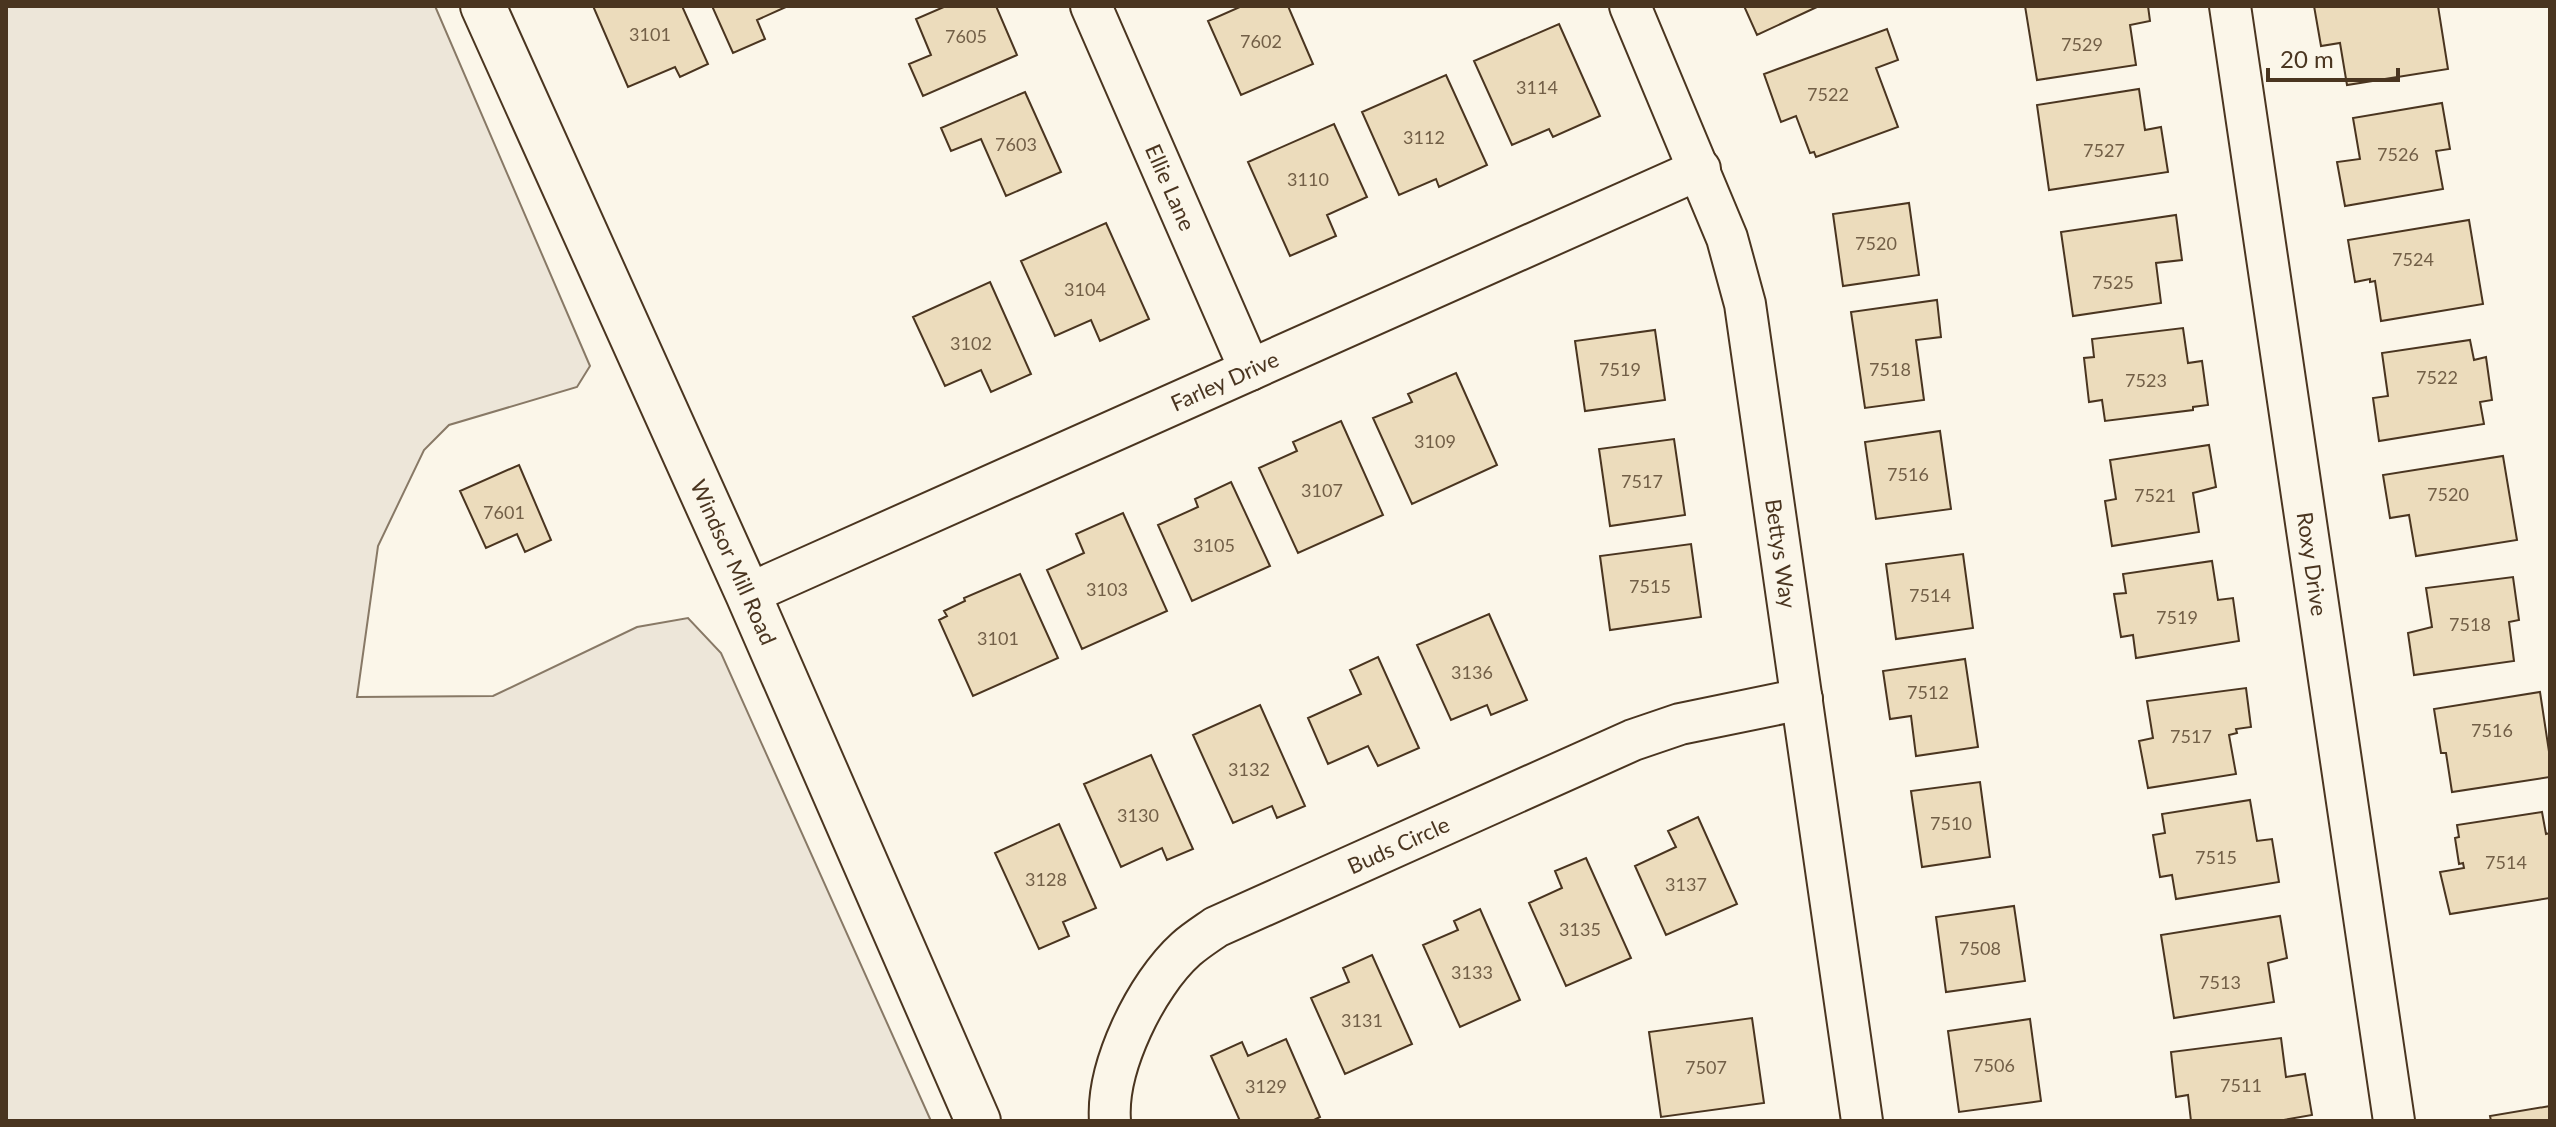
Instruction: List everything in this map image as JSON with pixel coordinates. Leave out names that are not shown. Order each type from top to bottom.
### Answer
[{"type":"main road","name":"Windsor Mill Road","points":[[483,6],[748,594],[978,1121]]},
{"type":"street","name":"Ellie Lane","points":[[1091,6],[1250,370]]},
{"type":"street","name":"Bettys Way","points":[[1630,6],[1727,238],[1745,304],[1862,1121]]},
{"type":"street","name":"Roxy Drive","points":[[2230,6],[2394,1121]]},
{"type":"street","name":"Farley Drive","points":[[748,594],[1700,169]]},
{"type":"street","name":"Buds Circle","points":[[1110,1121],[1115,1076],[1134,1024],[1155,985],[1186,949],[1216,927],[1633,740],[1680,724],[1802,699]]},
{"type":"shaded area","points":[[6,6],[435,6],[590,366],[577,387],[449,425],[424,450],[378,546],[357,697],[493,696],[637,627],[688,618],[721,653],[931,1121],[6,1121]]},
{"type":"building","points":[[593,6],[682,6],[708,64],[680,77],[675,67],[628,87]]},
{"type":"building","points":[[712,6],[788,6],[757,20],[765,39],[733,53]]},
{"type":"building","points":[[946,6],[996,6],[1017,55],[923,96],[909,64],[931,55],[916,19]]},
{"type":"building","points":[[1242,6],[1288,6],[1313,64],[1241,95],[1208,21]]},
{"type":"building","points":[[1744,6],[1819,6],[1757,35]]},
{"type":"building","points":[[2025,6],[2148,6],[2150,21],[2130,25],[2136,65],[2037,80]]},
{"type":"building","points":[[2314,6],[2438,6],[2448,69],[2347,85],[2340,43],[2321,46]]},
{"type":"building","points":[[1559,24],[1600,116],[1553,137],[1549,129],[1512,145],[1474,61]]},
{"type":"building","points":[[1887,29],[1898,60],[1876,68],[1898,127],[1816,157],[1814,152],[1810,153],[1796,116],[1781,122],[1764,74]]},
{"type":"building","points":[[1446,75],[1487,165],[1439,187],[1436,179],[1399,195],[1362,112]]},
{"type":"building","points":[[2139,89],[2145,130],[2161,127],[2168,172],[2049,190],[2037,105]]},
{"type":"building","points":[[1025,92],[1061,172],[1006,196],[981,139],[951,151],[941,128]]},
{"type":"building","points":[[2442,103],[2450,149],[2436,151],[2443,189],[2345,206],[2337,162],[2360,159],[2353,118]]},
{"type":"building","points":[[1334,124],[1367,197],[1327,215],[1336,236],[1290,256],[1248,162]]},
{"type":"building","points":[[1909,203],[1919,275],[1843,286],[1833,214]]},
{"type":"building","points":[[2176,215],[2182,260],[2156,263],[2161,303],[2073,316],[2061,232]]},
{"type":"building","points":[[2469,220],[2483,304],[2381,321],[2375,281],[2355,282],[2348,240]]},
{"type":"building","points":[[1106,223],[1149,319],[1100,341],[1091,320],[1055,336],[1021,261]]},
{"type":"building","points":[[990,282],[1031,374],[991,392],[981,370],[945,386],[913,317]]},
{"type":"building","points":[[1937,300],[1941,337],[1916,340],[1924,400],[1865,408],[1851,312]]},
{"type":"building","points":[[2183,328],[2188,363],[2202,361],[2208,405],[2193,407],[2193,410],[2105,421],[2102,400],[2089,402],[2084,358],[2094,357],[2092,339]]},
{"type":"building","points":[[1655,330],[1665,400],[1585,411],[1575,341]]},
{"type":"building","points":[[2470,340],[2474,360],[2486,357],[2492,400],[2480,402],[2484,424],[2379,441],[2373,398],[2388,396],[2382,353]]},
{"type":"building","points":[[1456,373],[1497,465],[1412,504],[1373,418],[1412,402],[1408,394]]},
{"type":"building","points":[[1341,421],[1383,515],[1298,553],[1259,468],[1297,451],[1293,442]]},
{"type":"building","points":[[1940,431],[1951,509],[1876,519],[1865,442]]},
{"type":"building","points":[[1674,439],[1685,515],[1610,526],[1599,449]]},
{"type":"building","points":[[2209,445],[2216,487],[2193,493],[2199,532],[2112,546],[2105,501],[2116,499],[2110,460]]},
{"type":"building","points":[[2503,456],[2517,540],[2416,556],[2409,515],[2390,518],[2383,475]]},
{"type":"building","points":[[519,465],[551,540],[525,552],[517,534],[486,548],[460,491]]},
{"type":"building","points":[[1231,482],[1270,566],[1192,601],[1158,525],[1198,507],[1195,499]]},
{"type":"building","points":[[1123,513],[1167,611],[1082,649],[1047,570],[1084,553],[1076,534]]},
{"type":"building","points":[[1691,544],[1701,617],[1610,630],[1600,556]]},
{"type":"building","points":[[1963,554],[1973,628],[1896,639],[1886,564]]},
{"type":"building","points":[[2212,561],[2218,600],[2233,598],[2239,641],[2136,658],[2133,635],[2121,637],[2114,594],[2126,593],[2123,574]]},
{"type":"building","points":[[1020,574],[1058,658],[973,696],[939,620],[947,616],[944,611],[965,601],[964,598]]},
{"type":"building","points":[[2513,577],[2519,620],[2509,622],[2514,661],[2414,675],[2408,633],[2432,627],[2426,588]]},
{"type":"building","points":[[1489,614],[1527,700],[1491,715],[1487,705],[1451,720],[1417,645]]},
{"type":"building","points":[[1378,657],[1419,748],[1378,766],[1368,746],[1328,764],[1308,718],[1361,694],[1350,670]]},
{"type":"building","points":[[1965,659],[1978,747],[1916,756],[1911,716],[1890,719],[1883,671]]},
{"type":"building","points":[[2246,688],[2251,727],[2236,729],[2237,733],[2229,735],[2236,774],[2148,788],[2139,741],[2153,738],[2147,701]]},
{"type":"building","points":[[2540,692],[2550,777],[2452,792],[2446,753],[2441,753],[2434,709]]},
{"type":"building","points":[[1260,705],[1305,806],[1277,818],[1272,806],[1233,823],[1193,735]]},
{"type":"building","points":[[1151,755],[1193,849],[1167,860],[1162,848],[1121,867],[1084,784]]},
{"type":"building","points":[[1980,782],[1990,857],[1922,867],[1911,791]]},
{"type":"building","points":[[2250,800],[2257,841],[2272,839],[2279,882],[2176,899],[2172,875],[2160,877],[2153,835],[2165,833],[2162,814]]},
{"type":"building","points":[[2542,812],[2546,834],[2550,833],[2550,898],[2450,914],[2440,872],[2464,868],[2463,863],[2459,864],[2455,838],[2459,837],[2457,825]]},
{"type":"building","points":[[1698,817],[1737,904],[1666,935],[1635,866],[1676,847],[1668,831]]},
{"type":"building","points":[[1059,824],[1096,908],[1063,922],[1069,936],[1039,949],[995,853]]},
{"type":"building","points":[[1586,858],[1631,958],[1566,986],[1529,903],[1562,888],[1555,871]]},
{"type":"building","points":[[2014,906],[2025,981],[1946,992],[1936,917]]},
{"type":"building","points":[[1480,909],[1520,1000],[1460,1027],[1423,945],[1458,930],[1454,921]]},
{"type":"building","points":[[2280,916],[2287,958],[2268,963],[2274,1002],[2174,1018],[2161,935]]},
{"type":"building","points":[[1372,955],[1412,1044],[1345,1074],[1311,998],[1349,982],[1343,968]]},
{"type":"building","points":[[1752,1018],[1764,1103],[1661,1117],[1649,1032]]},
{"type":"building","points":[[2030,1019],[2041,1101],[1959,1112],[1948,1031]]},
{"type":"building","points":[[2281,1038],[2286,1077],[2305,1074],[2312,1115],[2278,1121],[2191,1121],[2188,1095],[2176,1097],[2171,1052]]},
{"type":"building","points":[[1286,1039],[1320,1117],[1312,1121],[1240,1121],[1211,1056],[1242,1042],[1248,1056]]},
{"type":"building","points":[[2550,1106],[2550,1121],[2491,1121],[2490,1116]]}]
